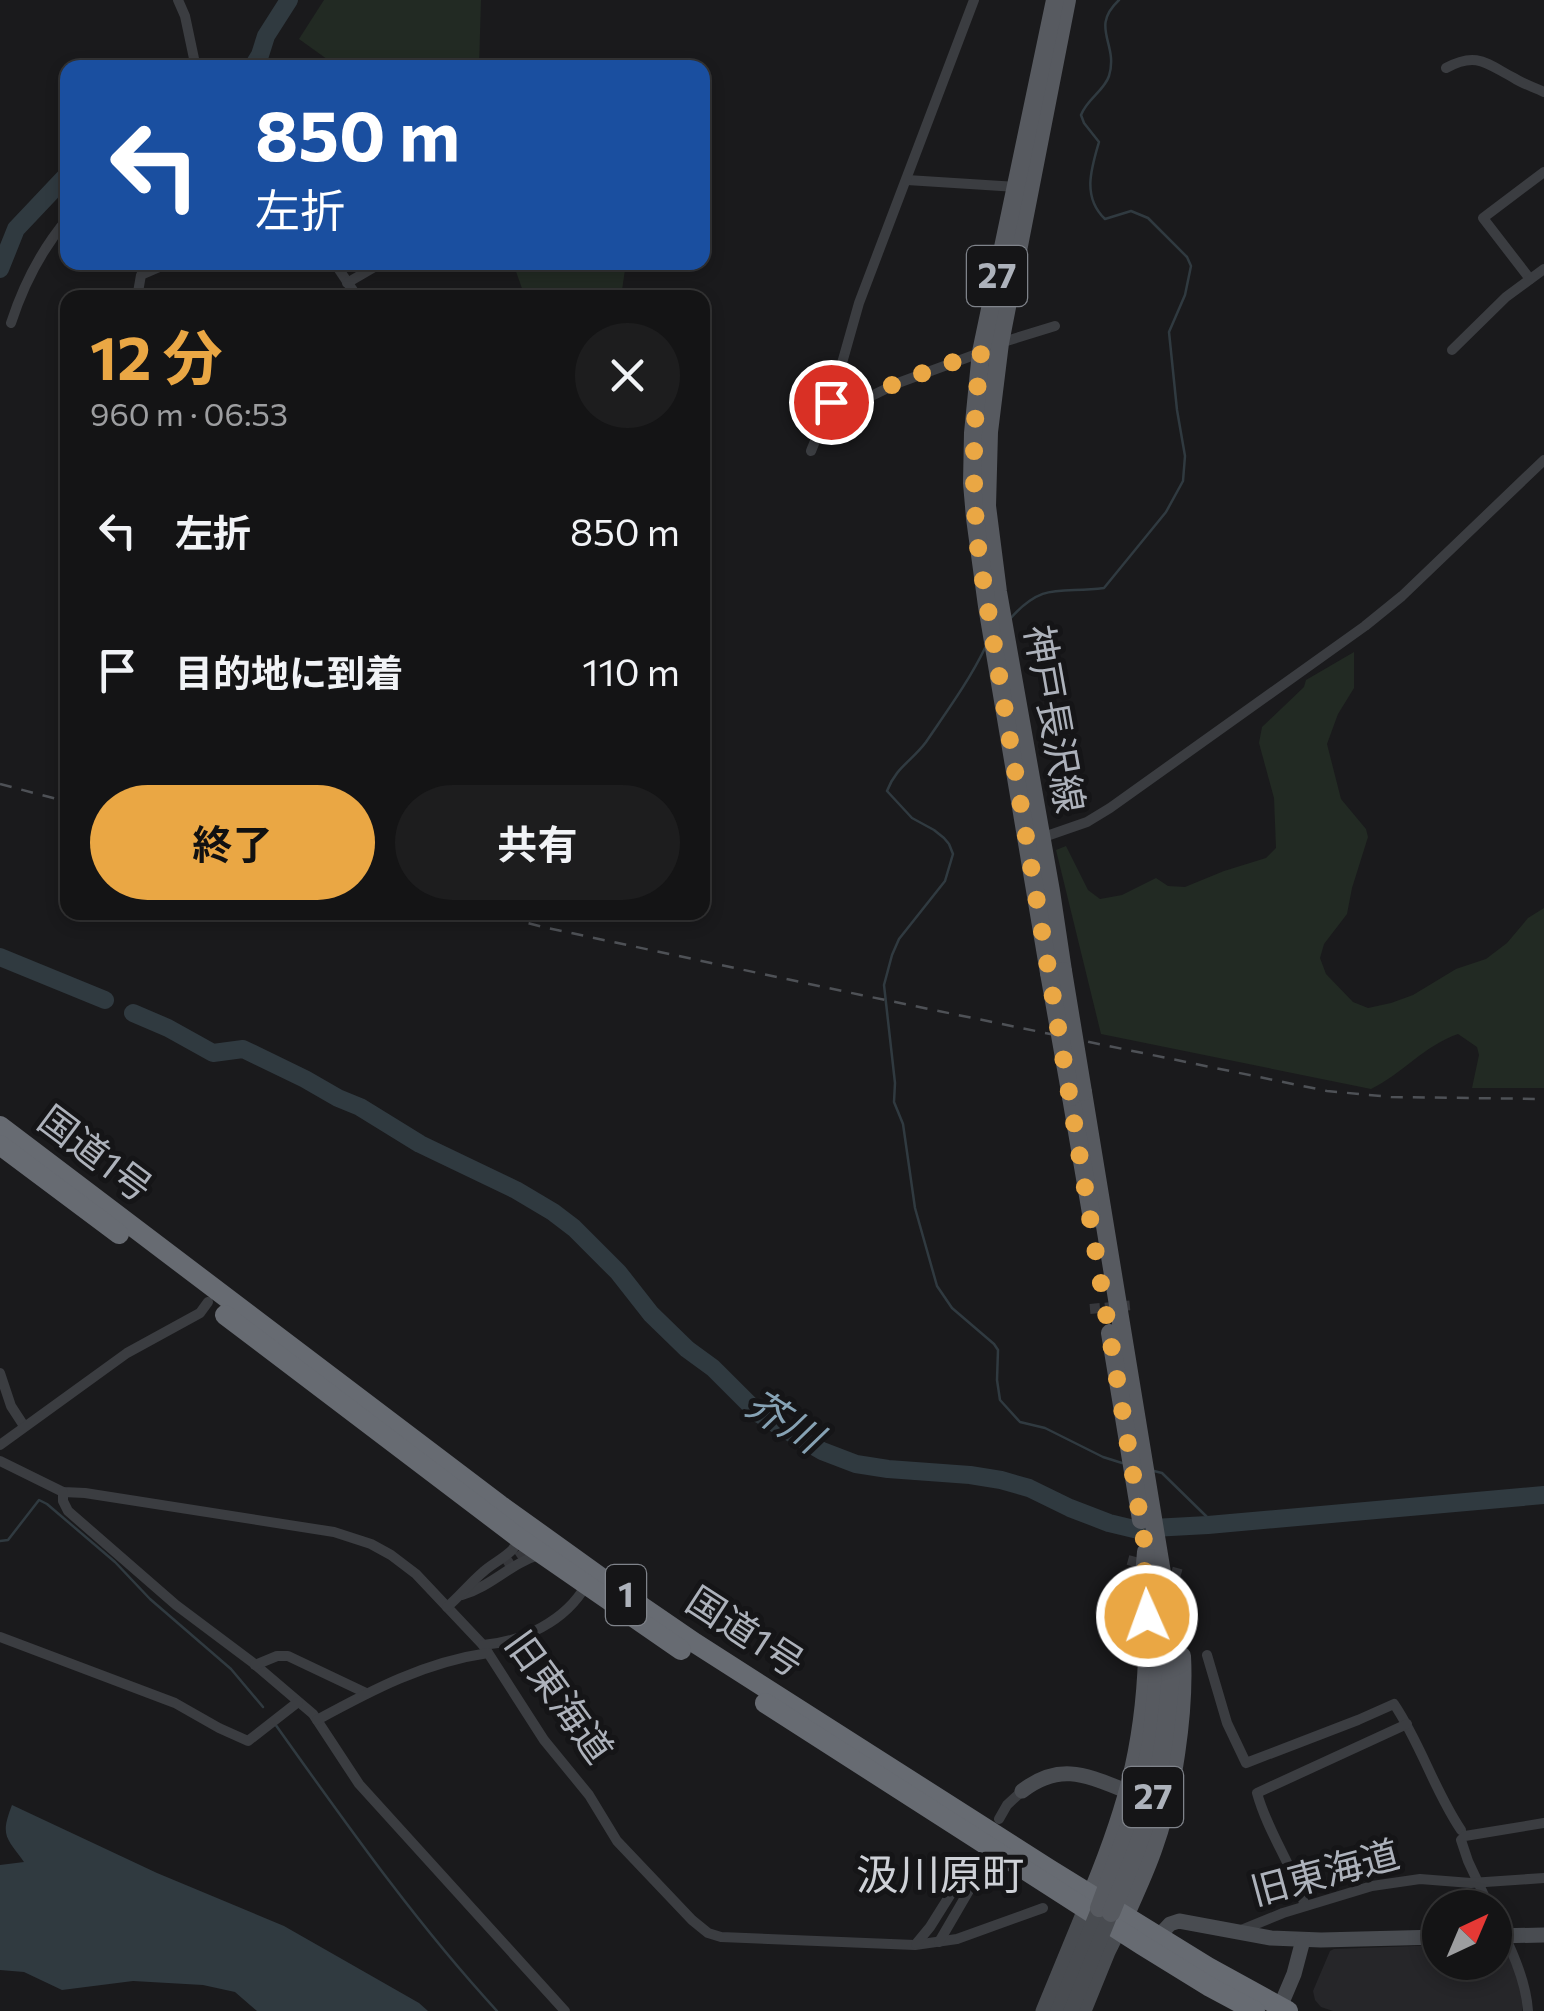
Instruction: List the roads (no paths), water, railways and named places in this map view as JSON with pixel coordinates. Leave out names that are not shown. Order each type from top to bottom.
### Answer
[{"type":"highway","name":"国道1号","points":[[0,1126],[631,1600],[1105,1912],[1210,1987],[1255,2011]]},
{"type":"highway","name":"国道1号","points":[[0,1145],[518,1538],[983,1854],[1158,1937],[1284,2009]]},
{"type":"main road","name":"神戸長沢線","points":[[1055,0],[981,352],[972,483],[1170,1641],[1164,1675],[1108,1856],[1105,1912]]},
{"type":"main road","name":"神戸長沢線","points":[[985,550],[989,432],[1000,343],[1067,0]]},
{"type":"main road","name":"神戸長沢線","points":[[1105,1912],[1141,1836],[1152,1802],[1167,1722],[1164,1675]]},
{"type":"main road","name":"神戸長沢線","points":[[1105,1912],[1156,1843],[1180,1720],[1164,1675]]},
{"type":"street","points":[[178,0],[194,60]]},
{"type":"street","points":[[811,451],[831,402],[856,312],[974,0]]},
{"type":"street","points":[[1446,68],[1465,59],[1481,60],[1544,92]]},
{"type":"street","points":[[1530,279],[1483,218],[1544,172]]},
{"type":"street","points":[[907,180],[1017,187]]},
{"type":"street","points":[[11,322],[22,288],[60,229]]},
{"type":"street","points":[[1452,350],[1506,296],[1544,269]]},
{"type":"street","points":[[138,290],[140,275],[152,270]]},
{"type":"street","points":[[339,270],[352,290]]},
{"type":"street","points":[[347,282],[368,270]]},
{"type":"street","points":[[831,402],[861,401],[898,382],[1055,326]]},
{"type":"street","points":[[1034,839],[1086,822],[1110,808],[1366,626],[1544,460]]},
{"type":"street","points":[[0,1445],[128,1353],[200,1313],[208,1302]]},
{"type":"street","points":[[0,1372],[11,1406],[24,1426]]},
{"type":"street","name":"旧東海道","points":[[0,1462],[63,1492],[277,1522],[348,1536],[405,1564],[485,1649],[544,1740],[589,1796],[616,1841],[708,1934],[720,1938],[915,1945],[957,1939],[1043,1908]]},
{"type":"street","points":[[63,1492],[68,1511],[317,1720],[359,1784],[565,2011]]},
{"type":"street","points":[[461,1596],[484,1570],[511,1552],[518,1538]]},
{"type":"street","points":[[461,1596],[481,1590],[526,1559],[542,1554]]},
{"type":"street","points":[[447,1607],[505,1566]]},
{"type":"street","points":[[317,1720],[424,1668],[529,1634],[567,1608],[586,1585]]},
{"type":"street","points":[[0,1637],[175,1702],[248,1741],[298,1702]]},
{"type":"street","points":[[1207,1655],[1227,1724],[1246,1763],[1394,1704],[1430,1768],[1442,1801],[1461,1830]]},
{"type":"street","points":[[255,1665],[288,1656],[366,1693]]},
{"type":"street","points":[[1306,1906],[1264,1820],[1257,1794],[1408,1724]]},
{"type":"street","points":[[999,1819],[1022,1791],[1041,1778],[1062,1773],[1090,1777],[1129,1792]]},
{"type":"street","points":[[1481,1890],[1461,1840],[1544,1823]]},
{"type":"street","points":[[939,1942],[983,1854]]},
{"type":"street","points":[[915,1945],[983,1854]]},
{"type":"street","name":"旧東海道","points":[[1158,1937],[1170,1924],[1184,1921],[1238,1932],[1372,1886],[1420,1879],[1471,1883],[1544,1878]]},
{"type":"street","points":[[1043,2011],[1105,1912]]},
{"type":"street","points":[[1058,2011],[1105,1912]]},
{"type":"street","points":[[1071,2011],[1105,1912]]},
{"type":"street","points":[[1084,2011],[1108,1952],[1105,1912]]},
{"type":"street","points":[[1238,1932],[1304,1940],[1422,1937]]},
{"type":"street","points":[[1512,1936],[1544,1935]]},
{"type":"street","points":[[1284,2009],[1304,1940]]},
{"type":"street","points":[[1512,1963],[1526,1994],[1528,2011]]},
{"type":"waterway","name":"芥川","points":[[257,60],[266,36],[289,0]]},
{"type":"waterway","points":[[1010,619],[1044,594],[1104,588],[1166,512],[1183,481],[1185,456],[1169,332],[1185,295],[1191,266],[1187,257],[1148,218],[1131,211],[1105,219],[1091,192],[1091,172],[1099,142],[1081,115],[1109,76],[1111,54],[1106,19],[1119,0]]},
{"type":"waterway","name":"芥川","points":[[0,269],[16,229],[60,182]]},
{"type":"waterway","points":[[985,648],[926,742],[887,791],[912,818],[944,838],[953,854],[945,881],[899,939],[884,985],[894,1102],[903,1124],[915,1208],[937,1286],[952,1308],[998,1350],[1000,1400],[1020,1422],[1045,1428],[1122,1463]]},
{"type":"waterway","name":"芥川","points":[[0,957],[105,1000]]},
{"type":"waterway","name":"芥川","points":[[133,1013],[213,1053],[243,1049],[360,1107],[420,1144],[553,1212],[618,1272],[651,1314],[759,1414],[822,1451],[856,1464],[1001,1480],[1109,1523],[1134,1529],[1544,1495]]},
{"type":"waterway","points":[[1154,1471],[1162,1473],[1207,1517],[1208,1525]]},
{"type":"waterway","points":[[0,1541],[8,1540],[39,1500],[47,1504],[231,1669],[263,1707]]},
{"type":"waterway","points":[[275,1724],[409,1907],[497,2011]]},
{"type":"tunnel","points":[[1090,1309],[1134,1305]]},
{"type":"tunnel","points":[[505,1566],[533,1547]]},
{"type":"tunnel","points":[[1128,1560],[1184,1575]]},
{"type":"railway","points":[[0,784],[60,800]]},
{"type":"railway","points":[[516,920],[1327,1091],[1391,1097],[1544,1099]]},
{"type":"district","name":"汲川原町","points":[[940,1875]]}]
